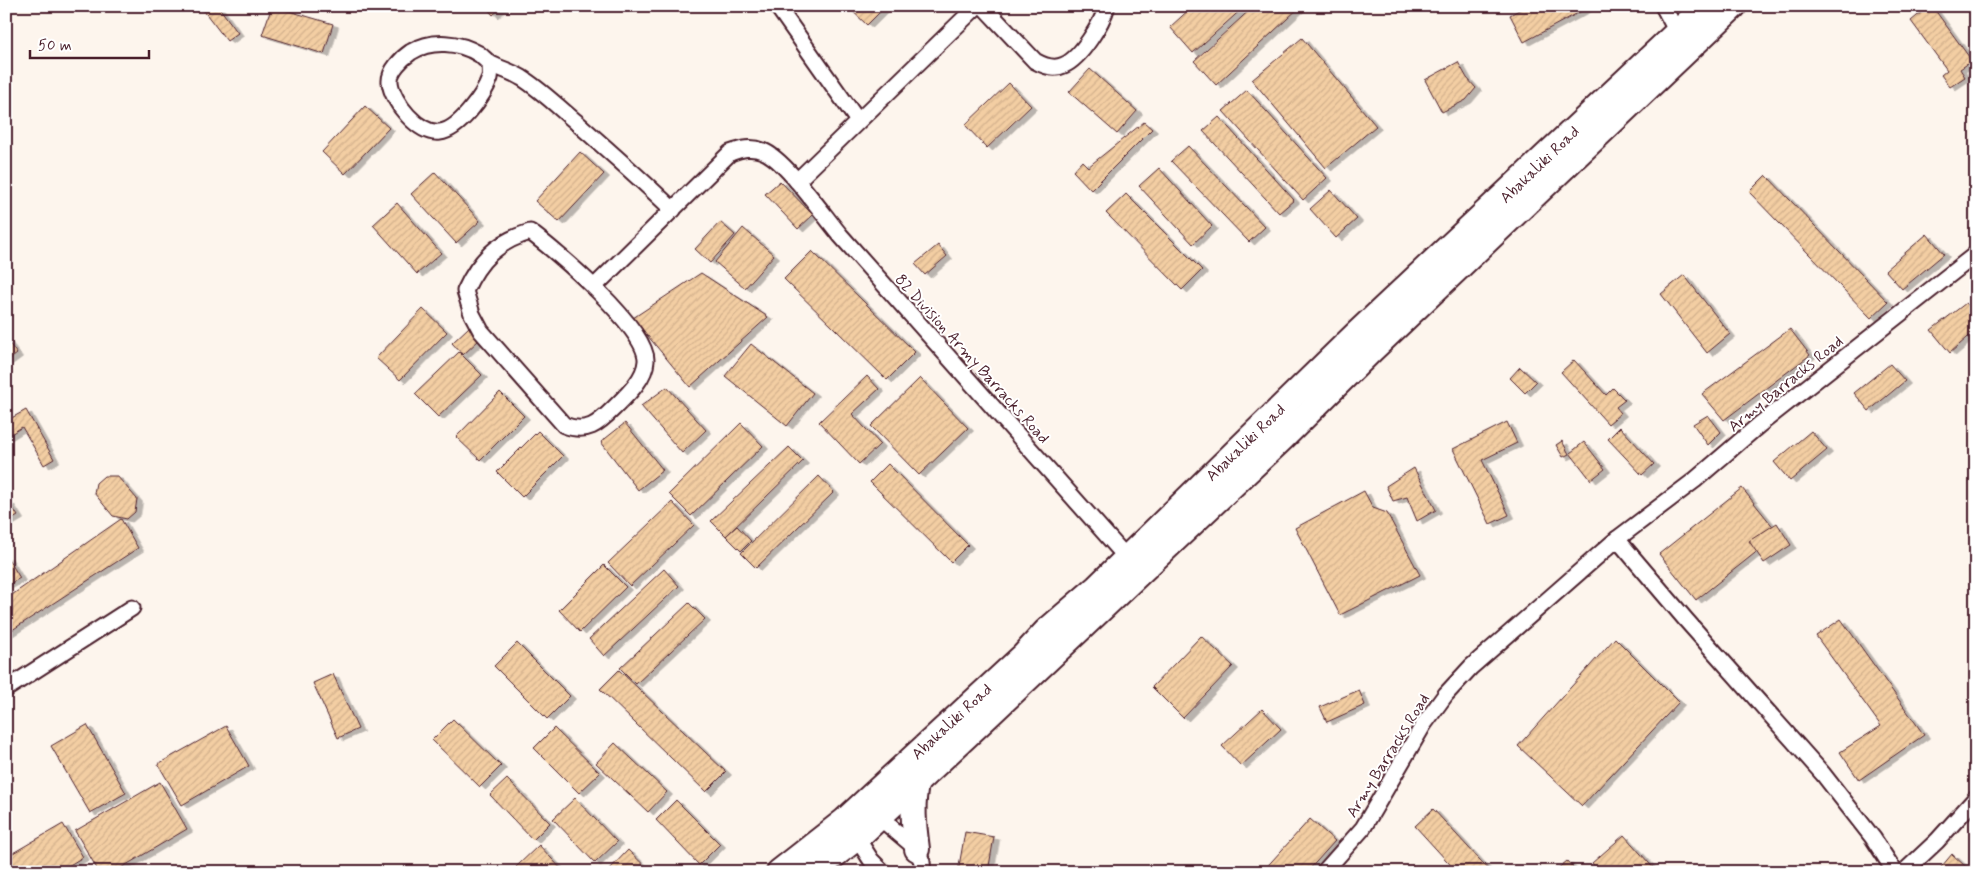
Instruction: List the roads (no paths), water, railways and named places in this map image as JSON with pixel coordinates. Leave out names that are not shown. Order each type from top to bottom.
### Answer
[{"type":"main road","name":"Abakaliki Road","points":[[871,810],[878,788],[1024,654],[1046,631],[1097,587],[1355,335],[1412,284],[1705,6]]},
{"type":"main road","name":"Abakaliki Road","points":[[813,872],[851,829],[871,810],[917,781],[988,716],[1283,438],[1372,350],[1734,6]]},
{"type":"main road","points":[[917,781],[913,797],[917,849]]},
{"type":"main road","name":"Abakaliki Road","points":[[779,872],[851,829]]},
{"type":"street","points":[[777,6],[858,121]]},
{"type":"street","points":[[796,181],[977,6]]},
{"type":"street","points":[[984,6],[1035,61],[1043,66],[1057,67],[1066,65],[1078,54],[1103,20],[1107,6]]},
{"type":"street","points":[[1663,6],[1677,32]]},
{"type":"street","points":[[490,63],[491,76],[479,99],[453,127],[443,132],[436,133],[424,128],[402,110],[394,96],[390,80],[394,70],[404,57],[424,47],[437,43],[458,46],[481,55],[490,63],[503,68],[537,88],[614,154],[673,210]]},
{"type":"street","name":"82 Division Army Barracks Road","points":[[595,286],[730,153],[742,148],[764,151],[773,157],[796,181],[841,236],[1126,557]]},
{"type":"street","points":[[530,232],[552,248],[595,286],[632,330],[643,349],[646,359],[645,368],[636,383],[602,420],[587,428],[575,430],[564,425],[481,331],[472,314],[465,291],[473,274],[491,252],[512,238],[530,232]]},
{"type":"street","name":"Army Barracks Road","points":[[1324,872],[1363,828],[1424,724],[1446,694],[1471,667],[1617,539],[1695,480],[1759,425],[1976,254]]},
{"type":"street","points":[[1617,539],[1686,620],[1823,774],[1873,838],[1895,872]]},
{"type":"street","points":[[6,689],[132,608]]},
{"type":"street","points":[[1904,872],[1976,798]]},
{"type":"street","points":[[871,810],[917,849],[922,862],[923,872]]},
{"type":"street","points":[[851,829],[871,860],[883,872]]}]
